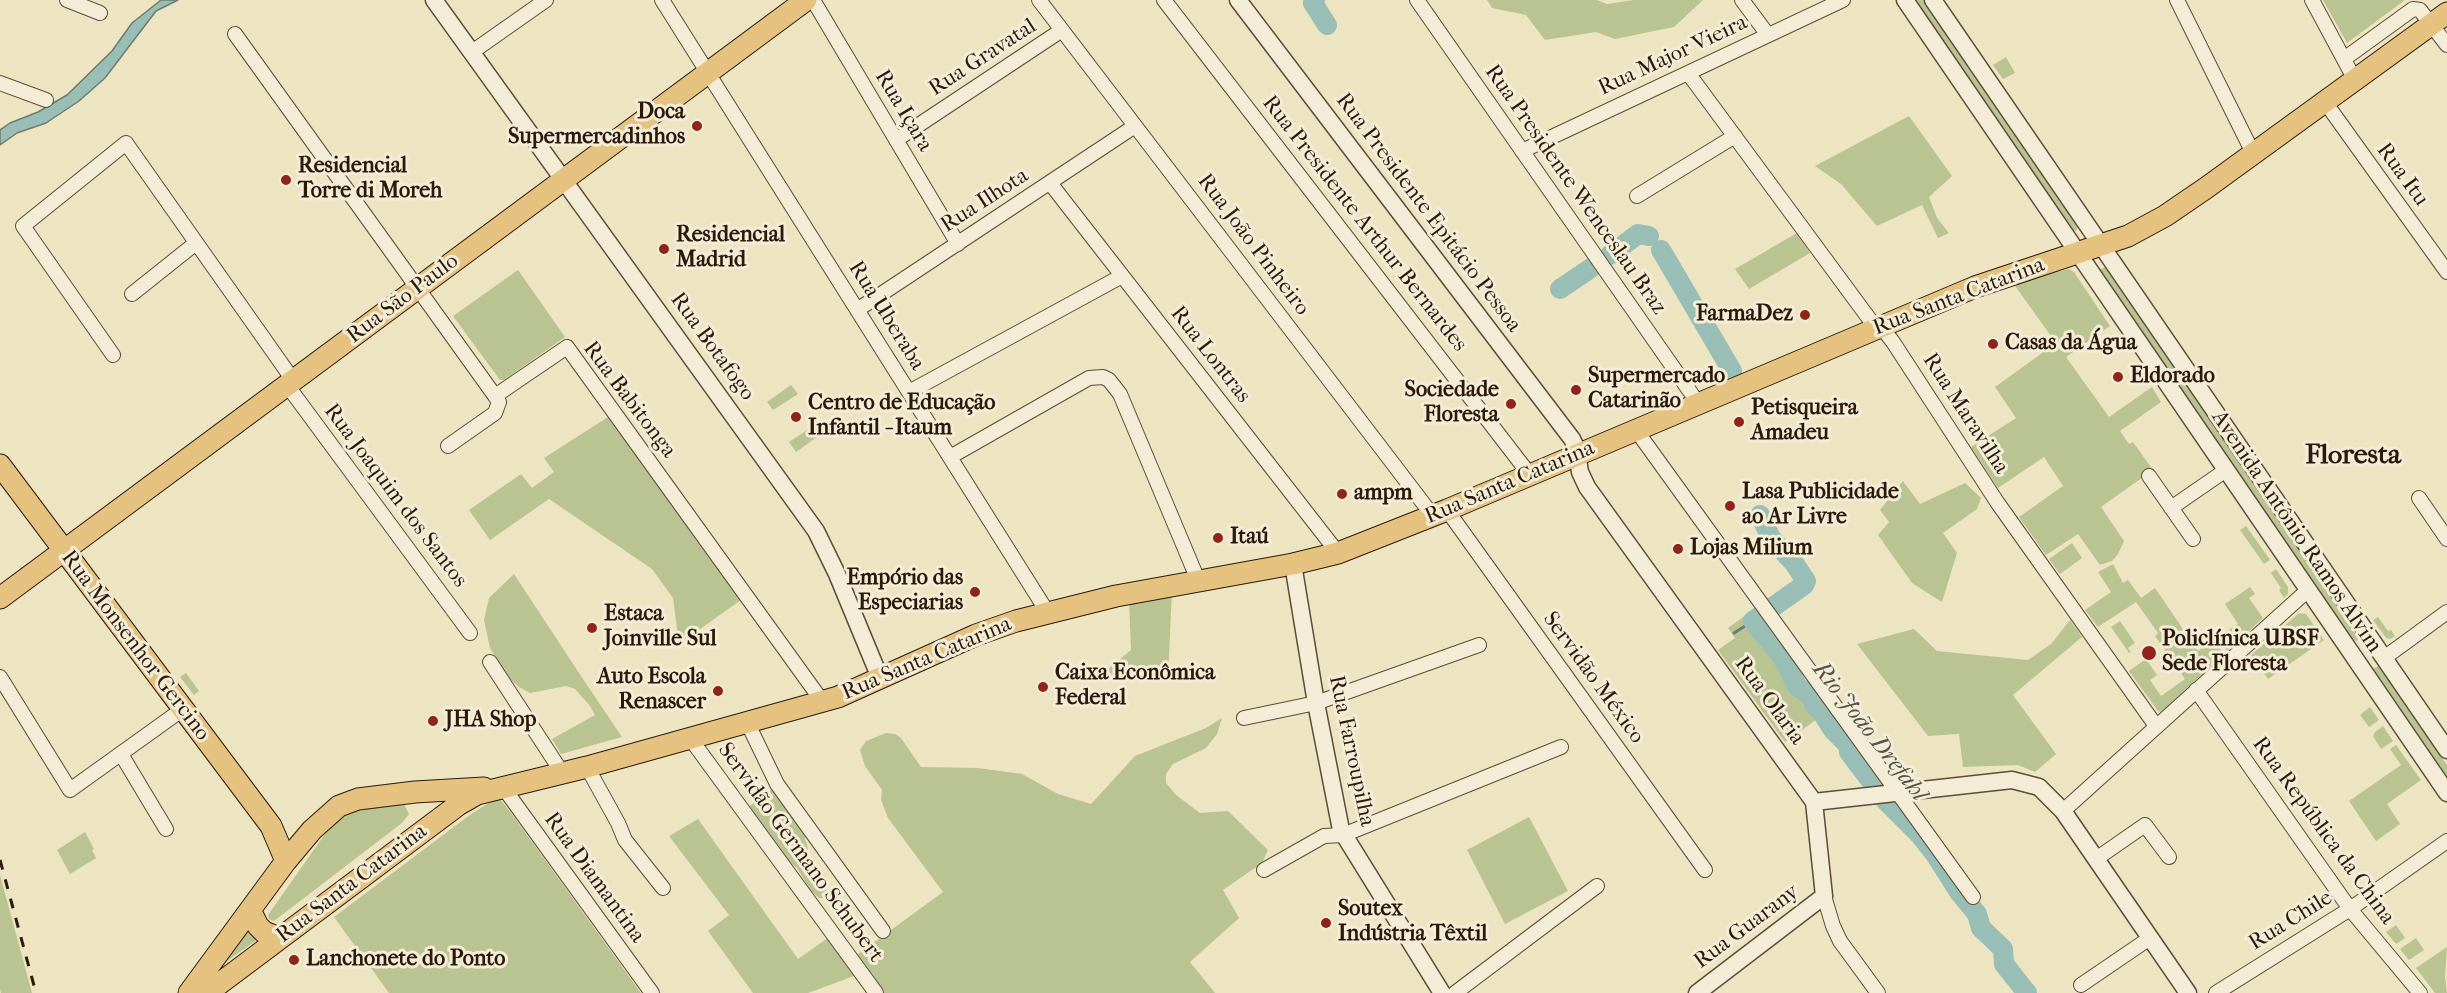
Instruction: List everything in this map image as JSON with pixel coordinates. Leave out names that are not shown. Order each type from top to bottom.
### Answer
[{"type":"main road","name":"Rua São Paulo","points":[[0,598],[806,0]]},
{"type":"main road","name":"Rua Santa Catarina","points":[[207,993],[468,798],[503,787],[563,774],[822,701],[991,629],[1116,596],[1293,564],[1338,553],[1440,513],[1975,287],[2102,246],[2136,232],[2165,216],[2440,19]]},
{"type":"main road","name":"Rua Monsenhor Gercino","points":[[0,467],[271,826],[286,861]]},
{"type":"main road","name":"Rua Santa Catarina","points":[[189,993],[286,861],[312,830],[339,806],[358,799],[415,792],[503,787]]},
{"type":"main road","points":[[413,839],[424,819],[423,810],[415,792]]},
{"type":"main road","points":[[271,826],[291,833],[312,830]]},
{"type":"main road","points":[[250,910],[258,926],[264,932],[280,938]]},
{"type":"street","points":[[67,0],[100,13]]},
{"type":"street","name":"Rua Botafogo","points":[[434,0],[816,531],[837,574],[880,678]]},
{"type":"street","points":[[472,52],[546,0]]},
{"type":"street","name":"Rua Uberaba","points":[[662,0],[1048,613]]},
{"type":"street","name":"Rua Içara","points":[[813,0],[958,243]]},
{"type":"street","name":"Rua João Pinheiro","points":[[1039,0],[1440,513]]},
{"type":"street","name":"Rua Presidente Arthur Bernardes","points":[[1164,0],[1530,475]]},
{"type":"street","name":"Rua Presidente Epitácio Pessoa","points":[[1238,0],[1572,439],[1577,455]]},
{"type":"street","name":"Rua Presidente Wenceslau Braz","points":[[1417,0],[1698,404]]},
{"type":"street","points":[[1742,0],[1768,35]]},
{"type":"street","name":"Rua Major Vieira","points":[[1522,151],[1843,0]]},
{"type":"street","name":"Avenida Antônio Ramos Alvim","points":[[1905,0],[2447,793]]},
{"type":"street","name":"Avenida Antônio Ramos Alvim","points":[[1933,0],[2447,750]]},
{"type":"street","points":[[2177,0],[2253,153]]},
{"type":"street","points":[[2312,0],[2355,80]]},
{"type":"street","points":[[2344,58],[2413,9],[2440,19],[2447,45]]},
{"type":"street","name":"Rua Gravatal","points":[[896,140],[1062,30]]},
{"type":"street","points":[[235,34],[495,396],[498,402],[495,413],[448,446]]},
{"type":"street","name":"Rua Maravilha","points":[[1688,73],[1876,328],[1886,333],[1893,342],[2000,507],[2156,726]]},
{"type":"street","points":[[0,83],[46,100]]},
{"type":"street","name":"Rua Itu","points":[[2325,102],[2447,272]]},
{"type":"street","name":"Rua Ilhota","points":[[857,310],[1136,126]]},
{"type":"street","points":[[1637,196],[1735,136]]},
{"type":"street","name":"Rua Joaquim dos Santos","points":[[113,355],[23,226],[126,143],[290,383],[470,633]]},
{"type":"street","name":"Rua Lontras","points":[[1050,183],[1338,553]]},
{"type":"street","points":[[132,294],[196,243]]},
{"type":"street","points":[[909,392],[1122,276]]},
{"type":"street","name":"Rua Babitonga","points":[[495,396],[567,347],[822,701]]},
{"type":"street","points":[[950,457],[1089,378],[1102,377],[1109,380],[1120,394],[1198,580]]},
{"type":"street","points":[[2188,415],[2186,400],[2196,395],[2219,425],[2225,427]]},
{"type":"street","points":[[1636,430],[1767,612],[1885,793],[1973,897]]},
{"type":"street","name":"Rua Olaria","points":[[1577,455],[1580,472],[1587,487],[1814,801],[1824,896],[1833,926],[1840,941],[1878,993]]},
{"type":"street","points":[[2171,508],[2226,470]]},
{"type":"street","points":[[2149,476],[2193,539]]},
{"type":"street","points":[[2419,498],[2447,539]]},
{"type":"street","name":"Servidão México","points":[[1440,513],[1705,870]]},
{"type":"street","name":"Rua Farroupilha","points":[[1293,564],[1338,821],[1343,835],[1442,993]]},
{"type":"street","points":[[2063,811],[2308,590]]},
{"type":"street","points":[[2384,658],[2447,612]]},
{"type":"street","points":[[1244,718],[1316,703],[1479,645]]},
{"type":"street","points":[[490,662],[563,774]]},
{"type":"street","points":[[0,677],[70,790],[183,709]]},
{"type":"street","name":"Rua República da China","points":[[2196,690],[2350,909],[2420,993]]},
{"type":"street","points":[[747,722],[777,784],[883,931]]},
{"type":"street","name":"Servidão Germano Schubert","points":[[690,738],[876,993]]},
{"type":"street","points":[[1264,870],[1324,836],[1343,835],[1561,747]]},
{"type":"street","points":[[121,754],[165,829]]},
{"type":"street","points":[[587,767],[618,823],[624,840],[663,888]]},
{"type":"street","points":[[1814,801],[2012,780],[2039,787],[2063,811],[2188,993]]},
{"type":"street","name":"Rua Diamantina","points":[[503,787],[652,993]]},
{"type":"street","points":[[2096,859],[2145,825],[2169,857]]},
{"type":"street","name":"Rua Chile","points":[[2216,993],[2350,909],[2447,841]]},
{"type":"street","points":[[1455,993],[1597,886]]},
{"type":"street","name":"Rua Guarany","points":[[1697,993],[1824,896]]},
{"type":"street","points":[[2081,985],[2150,938]]},
{"type":"green space","points":[[1487,0],[1597,0],[1607,4],[1634,0],[1703,0],[1674,27],[1615,39],[1596,32],[1545,40],[1526,15],[1492,8]]},
{"type":"green space","points":[[1914,0],[1923,0],[2078,226],[2076,231],[2071,230]]},
{"type":"green space","points":[[2323,0],[2405,0],[2347,43]]},
{"type":"green space","points":[[2006,57],[2015,73],[2003,79],[1993,65]]},
{"type":"green space","points":[[1909,116],[1952,176],[1929,197],[1937,218],[1949,233],[1938,238],[1922,205],[1877,226],[1841,184],[1815,166]]},
{"type":"green space","points":[[1797,233],[1810,253],[1749,289],[1735,269]]},
{"type":"green space","points":[[2105,267],[2359,636],[2357,641],[2352,640],[2101,273],[2100,270]]},
{"type":"green space","points":[[2069,269],[2074,272],[2110,326],[2066,357],[2109,417],[2152,387],[2161,402],[2120,431],[2129,444],[2133,442],[2153,470],[2101,507],[2124,541],[2112,561],[2100,565],[2078,534],[2046,555],[2019,517],[2063,486],[2044,457],[1998,488],[1971,447],[2016,418],[1995,387],[2056,343],[2013,283]]},
{"type":"green space","points":[[518,270],[565,337],[504,380],[500,380],[453,316]]},
{"type":"green space","points":[[791,385],[798,394],[773,410],[767,402]]},
{"type":"green space","points":[[608,417],[741,600],[679,644],[673,598],[652,569],[549,499],[490,540],[469,510],[521,474],[532,488],[554,472],[544,458]]},
{"type":"green space","points":[[818,423],[824,432],[796,452],[789,442]]},
{"type":"green space","points":[[1903,481],[1920,504],[1965,483],[1981,498],[1977,509],[1943,533],[1957,553],[1942,602],[1912,583],[1878,535],[1889,522],[1880,510]]},
{"type":"green space","points":[[2246,526],[2270,560],[2264,564],[2240,530]]},
{"type":"green space","points":[[2072,543],[2082,558],[2060,574],[2049,559]]},
{"type":"green space","points":[[2113,564],[2123,583],[2128,580],[2141,598],[2155,588],[2198,651],[2214,640],[2224,654],[2161,712],[2129,671],[2146,659],[2157,675],[2150,680],[2161,696],[2185,679],[2155,636],[2158,633],[2136,602],[2098,627],[2085,610],[2111,592],[2098,572]]},
{"type":"green space","points":[[2276,569],[2288,587],[2288,594],[2284,598],[2279,590],[2281,588],[2271,573]]},
{"type":"green space","points":[[514,574],[622,737],[561,754],[552,739],[595,715],[590,706],[575,689],[566,686],[530,693],[509,678],[500,665],[490,648],[484,620],[489,598]]},
{"type":"green space","points":[[2250,587],[2255,594],[2249,598],[2263,618],[2227,651],[2218,637],[2238,624],[2225,604]]},
{"type":"green space","points":[[1172,591],[1168,677],[1100,676],[1131,650],[1129,600]]},
{"type":"green space","points":[[1753,610],[1827,712],[1785,742],[1718,650],[1735,638],[1728,628]]},
{"type":"green space","points":[[2299,613],[2306,614],[2324,640],[2268,679],[2251,655]]},
{"type":"green space","points":[[2378,617],[2388,631],[2391,630],[2395,636],[2390,639],[2386,638],[2373,620]]},
{"type":"green space","points":[[2070,620],[2082,637],[2013,695],[2056,754],[2035,772],[2018,765],[1963,767],[1959,734],[1928,736],[1857,644],[1914,629],[1937,651],[2028,660],[2051,644]]},
{"type":"green space","points":[[2120,621],[2135,643],[2128,648],[2131,652],[2129,653],[2111,627]]},
{"type":"green space","points":[[2379,666],[2447,765],[2447,779],[2374,672],[2374,668]]},
{"type":"green space","points":[[186,673],[199,691],[194,695],[180,677]]},
{"type":"green space","points":[[2370,707],[2379,720],[2369,727],[2360,715]]},
{"type":"green space","points":[[1222,718],[1217,734],[1206,748],[1173,764],[1166,774],[1166,783],[1176,795],[1200,813],[1228,811],[1268,850],[1262,863],[1223,890],[1239,918],[1190,962],[1215,993],[882,993],[865,972],[808,993],[753,993],[708,931],[729,915],[669,836],[698,819],[798,959],[832,935],[850,960],[943,892],[888,818],[881,800],[882,790],[865,766],[860,750],[866,741],[886,733],[895,734],[901,738],[921,767],[978,768],[1022,774],[1058,794],[1091,804],[1135,756],[1206,728]]},
{"type":"green space","points":[[2383,726],[2393,741],[2381,749],[2373,736]]},
{"type":"green space","points":[[2396,745],[2421,780],[2387,804],[2400,824],[2376,841],[2349,801],[2401,765],[2390,749]]},
{"type":"green space","points":[[775,787],[805,827],[808,848],[806,859],[826,877],[828,882],[826,892],[833,898],[819,898],[810,890],[797,868],[786,859],[748,807]]},
{"type":"green space","points":[[500,799],[641,993],[389,993],[334,917],[471,814],[492,801]]},
{"type":"green space","points":[[403,802],[409,814],[402,823],[274,921],[269,919],[268,915],[332,824],[344,811]]},
{"type":"green space","points":[[1529,817],[1568,891],[1505,924],[1467,850]]},
{"type":"green space","points":[[85,832],[96,858],[70,874],[57,850]]},
{"type":"green space","points":[[0,875],[32,993],[1,993],[0,990]]},
{"type":"green space","points":[[251,922],[258,939],[223,964]]},
{"type":"green space","points":[[2396,925],[2405,938],[2396,944],[2386,932]]},
{"type":"green space","points":[[2416,938],[2424,950],[2409,960],[2400,949]]},
{"type":"green space","points":[[2447,947],[2445,977],[2447,993],[2435,993],[2416,968]]},
{"type":"water","points":[[161,0],[178,0],[156,11],[105,78],[79,101],[46,123],[17,133],[0,145],[0,130],[67,95],[112,51],[132,23]]},
{"type":"waterway","name":"Rio João Drefahl","points":[[1315,0],[1313,3],[1327,25]]},
{"type":"waterway","name":"Rio João Drefahl","points":[[1610,255],[1638,234],[1649,236]]},
{"type":"waterway","name":"Rio João Drefahl","points":[[1661,250],[1732,371]]},
{"type":"waterway","name":"Rio João Drefahl","points":[[1560,289],[1591,268]]},
{"type":"waterway","name":"Rio João Drefahl","points":[[1760,515],[1771,538],[1794,563],[1806,581],[1804,585],[1753,621],[1782,656],[1797,686],[1812,697],[1814,705],[1848,745],[1849,752],[1886,801],[1920,835],[1935,854],[1959,892],[1977,914],[1981,928],[2003,949],[2004,964],[2027,993]]},
{"type":"waterway","points":[[1734,633],[1753,621]]},
{"type":"railway","points":[[0,860],[36,993]]},
{"type":"place","name":"Doca Supermercadinhos","points":[[697,126]]},
{"type":"place","name":"Residencial Torre di Moreh","points":[[286,180]]},
{"type":"place","name":"Residencial Madrid","points":[[664,249]]},
{"type":"place","name":"FarmaDez","points":[[1805,315]]},
{"type":"place","name":"Casas da Água","points":[[1993,344]]},
{"type":"place","name":"Eldorado","points":[[2118,377]]},
{"type":"place","name":"Supermercado Catarinão","points":[[1576,390]]},
{"type":"place","name":"Sociedade Floresta","points":[[1511,404]]},
{"type":"place","name":"Centro de Educação Infantil - Itaum","points":[[796,417]]},
{"type":"place","name":"Petisqueira Amadeu","points":[[1739,422]]},
{"type":"place","name":"ampm","points":[[1342,494]]},
{"type":"place","name":"Lasa Publicidade ao Ar Livre","points":[[1730,506]]},
{"type":"place","name":"Itaú","points":[[1218,538]]},
{"type":"place","name":"Lojas Milium","points":[[1678,549]]},
{"type":"place","name":"Empório das Especiarias","points":[[975,592]]},
{"type":"place","name":"Estaca Joinville Sul","points":[[592,628]]},
{"type":"place","name":"Policlínica UBSF Sede Floresta","points":[[2149,653]]},
{"type":"place","name":"Caixa Econômica Federal","points":[[1043,687]]},
{"type":"place","name":"Auto Escola Renascer","points":[[718,691]]},
{"type":"place","name":"JHA Shop","points":[[433,721]]},
{"type":"place","name":"Soutex Indústria Têxtil","points":[[1326,923]]},
{"type":"place","name":"Lanchonete do Ponto","points":[[294,960]]},
{"type":"district","name":"Floresta","points":[[2353,456]]}]
